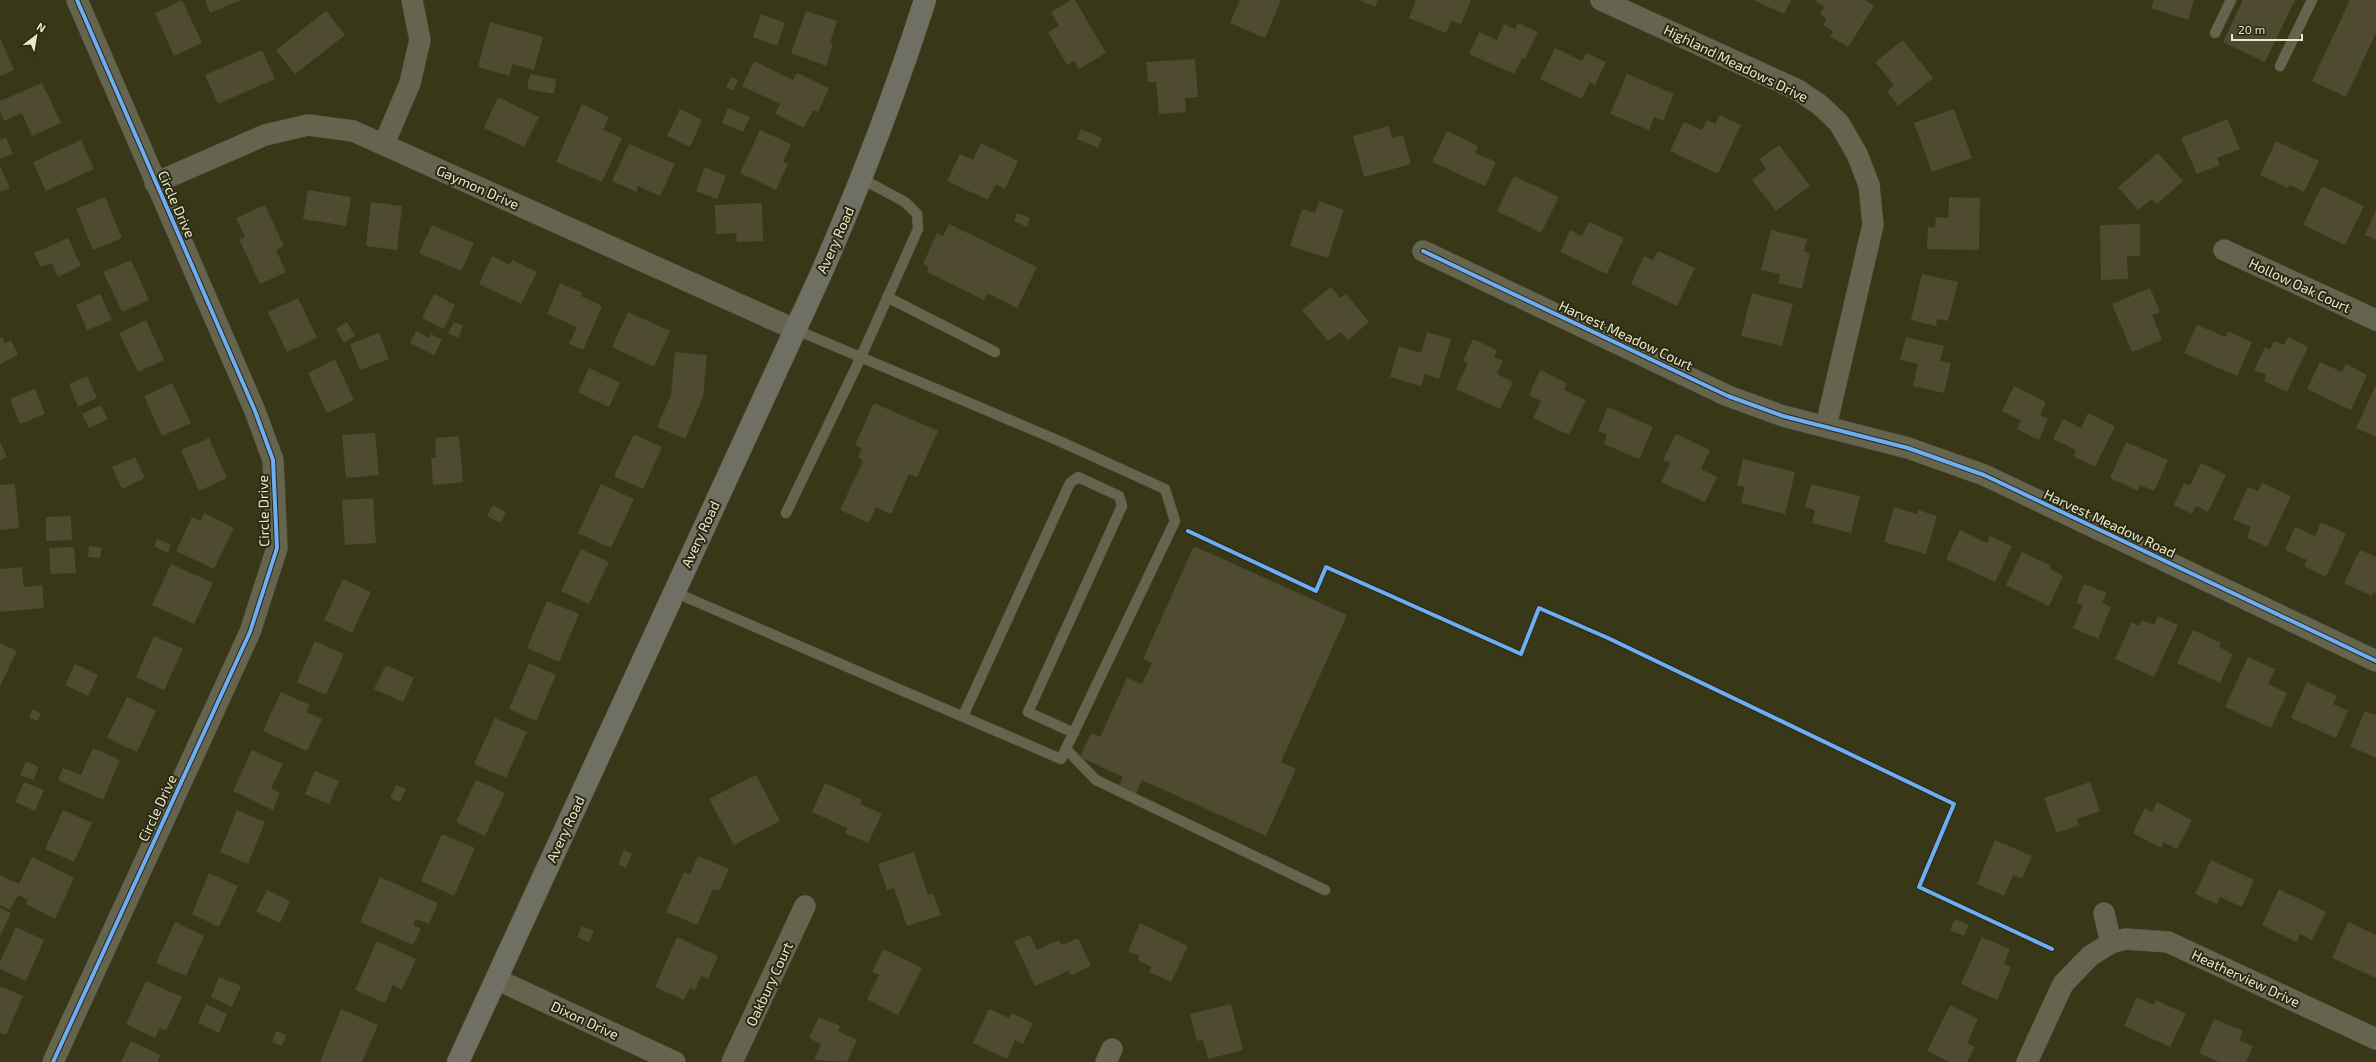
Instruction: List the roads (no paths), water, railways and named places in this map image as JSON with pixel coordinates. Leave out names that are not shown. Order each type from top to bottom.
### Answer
[{"type":"main road","name":"Avery Road","points":[[458,1062],[862,179],[891,104],[925,0]]},
{"type":"street","name":"Circle Drive","points":[[52,1062],[250,632],[277,548],[273,460],[255,411],[77,0]]},
{"type":"street","points":[[384,144],[410,83],[420,40],[412,0]]},
{"type":"street","name":"Highland Meadows Drive","points":[[1601,0],[1798,90],[1820,105],[1839,123],[1857,154],[1869,185],[1873,225],[1826,426]]},
{"type":"street","name":"Gaymon Drive","points":[[155,183],[265,135],[308,125],[353,131],[794,329]]},
{"type":"street","name":"Harvest Meadow Court","points":[[1422,250],[1728,396],[1783,416],[1826,426]]},
{"type":"street","name":"Hollow Oak Court","points":[[2224,250],[2376,320]]},
{"type":"street","name":"Harvest Meadow Road","points":[[1826,426],[1908,448],[1984,475],[2376,661]]},
{"type":"street","name":"Oakbury Court","points":[[732,1062],[805,906]]},
{"type":"street","points":[[2027,1062],[2063,984],[2090,956],[2112,943],[2104,913]]},
{"type":"street","name":"Heatherview Drive","points":[[2112,943],[2125,939],[2168,942],[2376,1038]]},
{"type":"street","name":"Dixon Drive","points":[[496,979],[675,1062]]},
{"type":"lane","points":[[2215,33],[2231,0]]},
{"type":"lane","points":[[2280,66],[2312,0]]},
{"type":"lane","points":[[786,513],[860,359],[918,229],[917,214],[905,202],[862,179]]},
{"type":"lane","points":[[887,297],[995,352]]},
{"type":"lane","points":[[674,592],[1061,759],[1175,521],[1165,489],[1057,440],[860,359],[794,329]]},
{"type":"lane","points":[[963,716],[1070,483],[1078,477],[1119,496],[1122,506],[1028,712],[1074,733]]},
{"type":"lane","points":[[1066,749],[1096,780],[1325,890]]}]
